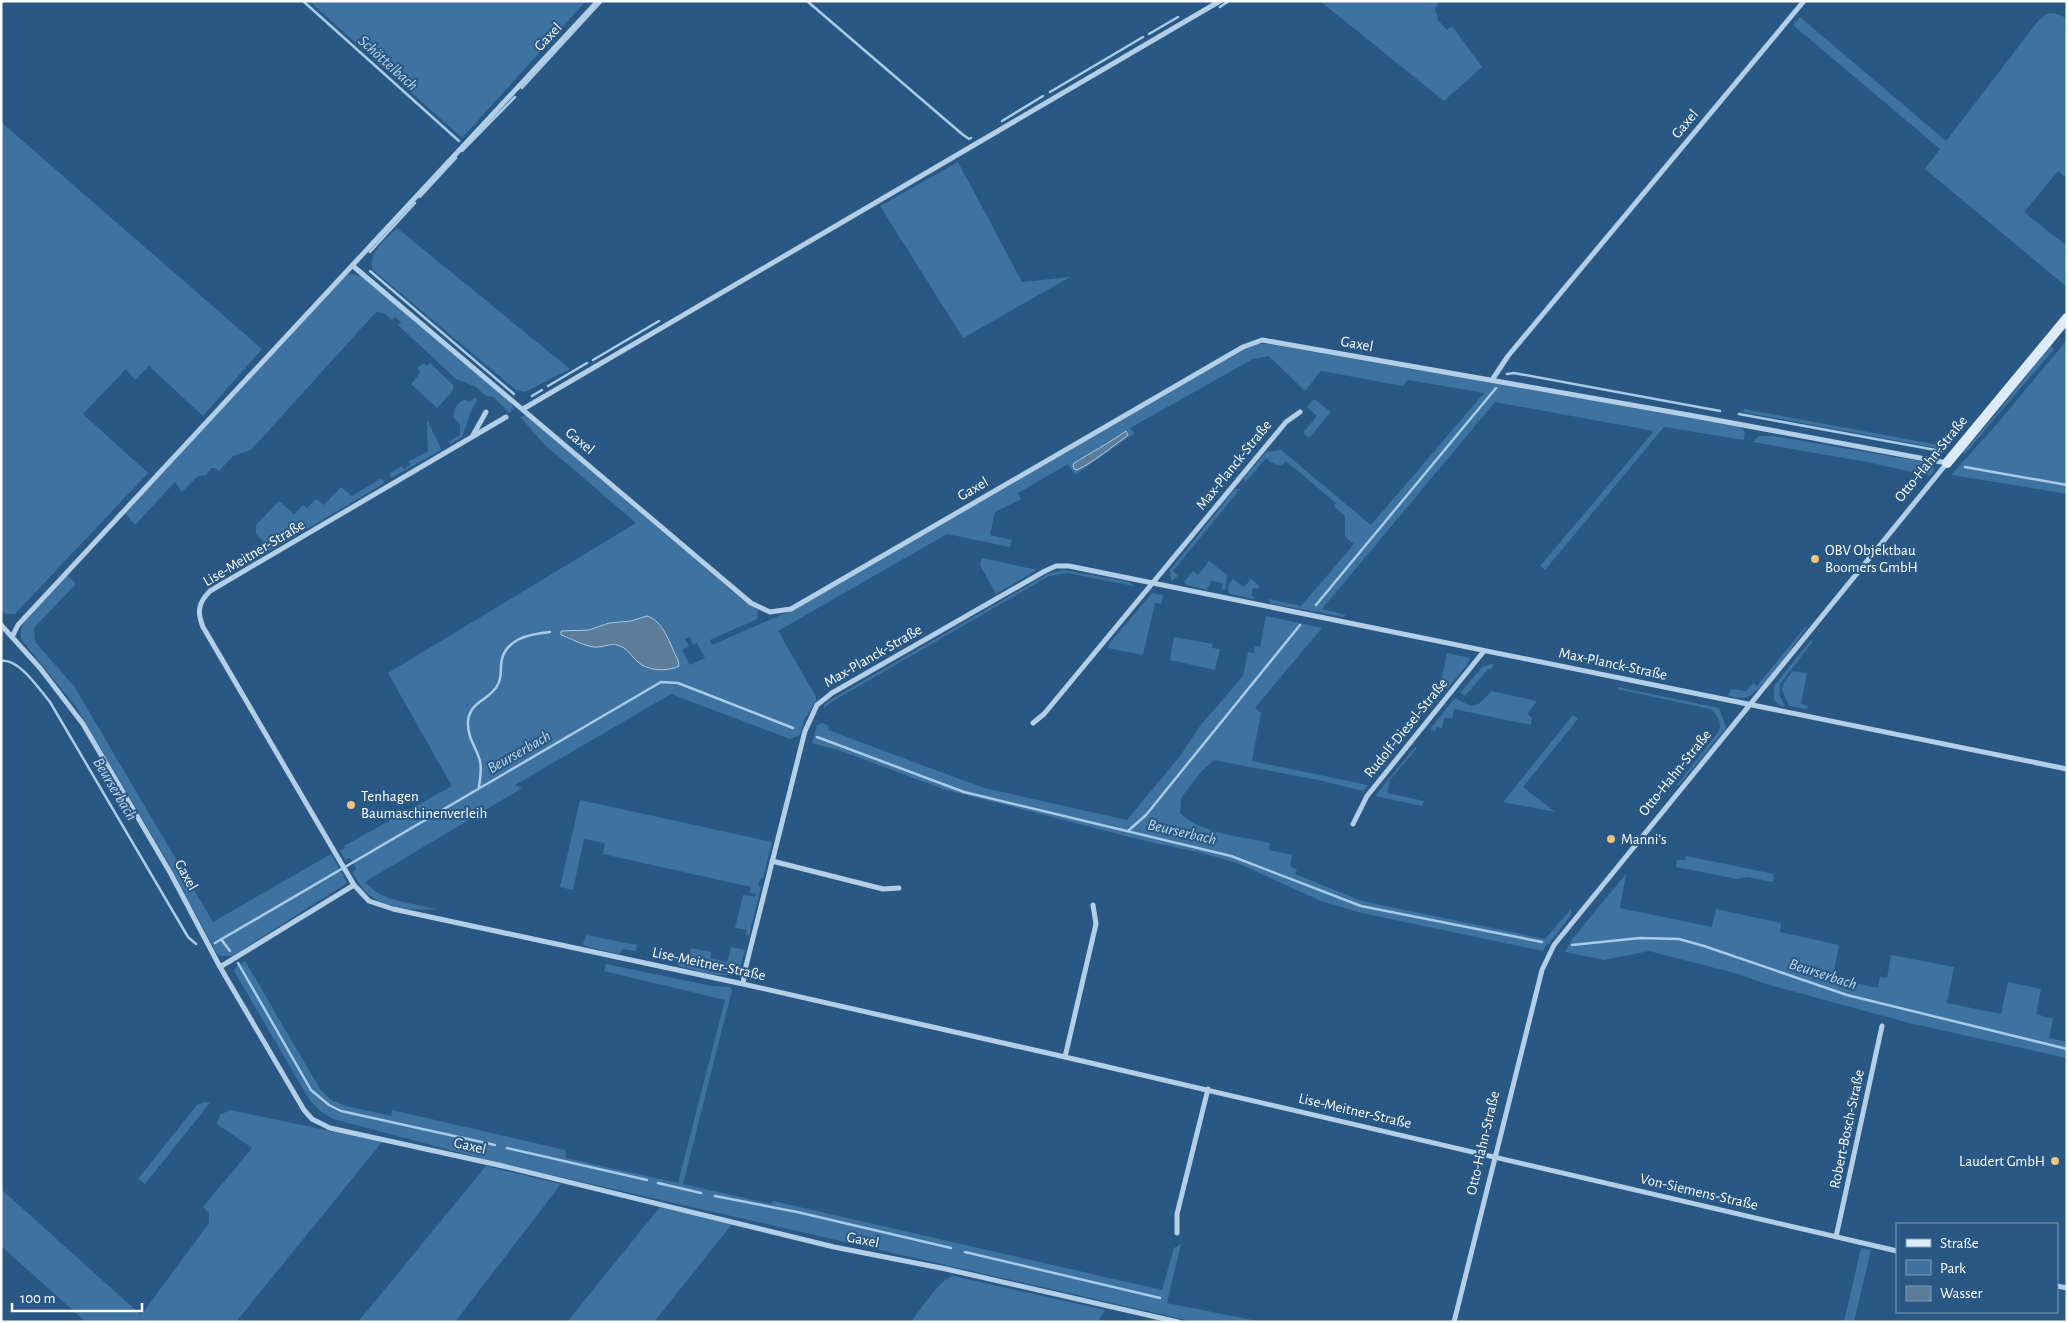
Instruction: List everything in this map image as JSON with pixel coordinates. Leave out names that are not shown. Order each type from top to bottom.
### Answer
[{"type":"street","name":"Gaxel","points":[[12,637],[18,625],[598,1]]},
{"type":"street","points":[[523,409],[1220,1]]},
{"type":"street","name":"Gaxel","points":[[1492,380],[1508,356],[1804,1]]},
{"type":"street","name":"Gaxel","points":[[353,266],[751,602],[770,612],[791,609],[1251,343],[1262,340],[1947,463]]},
{"type":"street","name":"Otto-Hahn-Straße","points":[[1454,1322],[1542,970],[1554,945],[2067,318]]},
{"type":"street","points":[[472,437],[486,412]]},
{"type":"street","name":"Max-Planck-Straße","points":[[1033,723],[1044,714],[1286,422],[1300,412]]},
{"type":"street","name":"Lise-Meitner-Straße","points":[[506,418],[210,591],[199,606],[203,627],[354,885],[369,901],[393,909],[743,984],[1496,1156]]},
{"type":"street","name":"Max-Planck-Straße","points":[[743,984],[805,731],[813,711],[823,699],[1051,568],[1069,566],[2067,769]]},
{"type":"street","name":"Gaxel","points":[[1,624],[62,694],[83,724],[171,874],[220,967],[304,1110],[312,1119],[330,1128],[503,1166],[834,1247],[946,1269],[1178,1322]]},
{"type":"street","name":"Rudolf-Diesel-Straße","points":[[1353,824],[1367,796],[1484,651]]},
{"type":"street","points":[[772,862],[883,889],[899,888]]},
{"type":"street","points":[[220,967],[354,885]]},
{"type":"street","points":[[1065,1057],[1096,924],[1093,905]]},
{"type":"street","name":"Robert-Bosch-Straße","points":[[1836,1237],[1882,1026]]},
{"type":"street","points":[[1177,1234],[1178,1214],[1208,1089]]},
{"type":"street","name":"Von-Siemens-Straße","points":[[1496,1156],[1896,1251]]},
{"type":"green space","points":[[309,1],[586,1],[462,138]]},
{"type":"green space","points":[[1320,1],[1439,1],[1435,10],[1437,19],[1447,30],[1452,26],[1482,67],[1444,101]]},
{"type":"green space","points":[[2054,13],[2067,18],[2067,178],[2058,171],[2024,212],[2067,246],[2067,287],[1925,169],[1940,149],[1793,25],[1800,17],[1946,141],[2038,21],[2046,14]]},
{"type":"green space","points":[[1,122],[262,349],[203,416],[149,366],[135,380],[126,369],[83,414],[148,473],[15,614],[5,614],[1,610]]},
{"type":"green space","points":[[958,162],[1022,282],[1070,277],[963,338],[880,206]]},
{"type":"green space","points":[[397,228],[570,369],[525,392],[516,390],[373,270],[372,264],[375,252]]},
{"type":"green space","points":[[350,274],[362,276],[509,400],[514,409],[509,413],[494,397],[486,396],[476,387],[456,379],[398,325],[401,322],[395,317],[392,320],[384,313],[376,312],[251,450],[233,456],[219,471],[211,468],[206,475],[198,476],[182,492],[175,482],[135,525],[125,513],[345,276]]},
{"type":"green space","points":[[2067,340],[2067,494],[1951,475],[1996,425]]},
{"type":"green space","points":[[1254,344],[1267,344],[1740,426],[1744,433],[1743,440],[1664,427],[1545,570],[1540,566],[1654,431],[1495,402],[1322,609],[1346,615],[1343,617],[1270,603],[1269,599],[1301,606],[1354,544],[1345,537],[1345,516],[1334,506],[1336,503],[1286,461],[1282,465],[1277,465],[1266,458],[1245,483],[1244,478],[1266,452],[1281,450],[1371,525],[1484,393],[1408,380],[1403,386],[1321,371],[1305,391],[1269,356],[1253,359],[1130,428],[1135,433],[1075,475],[1068,464],[1018,493],[1021,499],[995,512],[990,535],[1012,540],[1010,547],[947,534],[778,631],[816,697],[816,701],[804,720],[800,735],[790,739],[671,694],[515,785],[522,788],[365,882],[372,889],[389,898],[437,909],[420,910],[392,906],[375,899],[361,887],[352,872],[357,869],[350,858],[345,860],[340,851],[345,848],[344,846],[452,786],[388,673],[636,523],[545,445],[520,417],[525,415],[535,423],[739,597],[758,610],[757,619],[710,640],[712,645],[790,611]],"holes":[[[647,616],[658,623],[662,629],[678,660],[679,666],[667,669],[651,667],[645,665],[623,647],[617,645],[594,647],[561,636],[565,631],[589,630],[609,623],[631,621]],[[690,637],[693,645],[697,643],[705,658],[690,665],[682,650],[689,646],[685,639]]]},
{"type":"green space","points":[[2050,346],[2054,349],[1965,454],[1963,452],[1997,413]]},
{"type":"green space","points":[[424,363],[427,366],[430,363],[454,386],[452,392],[437,408],[411,384],[421,372],[417,368]]},
{"type":"green space","points":[[475,398],[477,400],[462,437],[450,444],[449,442],[460,435],[460,425],[454,418],[456,407],[462,401],[469,402]]},
{"type":"green space","points":[[1314,399],[1331,412],[1309,438],[1303,433],[1317,416],[1307,407]]},
{"type":"green space","points":[[1744,409],[1944,446],[1942,449],[1743,412]]},
{"type":"green space","points":[[427,420],[441,450],[391,478],[390,473],[402,466],[404,469],[410,465],[408,462],[428,451]]},
{"type":"green space","points":[[1759,436],[1773,436],[1930,463],[1934,470],[1930,476],[1867,462],[1753,442]]},
{"type":"green space","points":[[380,479],[384,480],[383,484],[251,562],[247,560],[248,557],[267,545],[256,534],[256,525],[279,501],[294,514],[303,505],[307,508],[316,499],[324,505],[341,487],[352,496]]},
{"type":"green space","points":[[1235,489],[1240,489],[1173,571],[1178,576],[1171,581],[1170,570]]},
{"type":"green space","points":[[982,558],[1037,570],[996,594],[980,565]]},
{"type":"green space","points":[[1209,561],[1227,575],[1225,590],[1222,590],[1223,583],[1211,581],[1207,590],[1186,585],[1184,582],[1193,571],[1198,575]]},
{"type":"green space","points":[[1063,570],[1129,582],[1134,586],[1068,573],[1049,576],[824,708],[824,705],[832,699],[1048,574]]},
{"type":"green space","points":[[67,575],[76,584],[34,628],[35,642],[74,686],[213,922],[331,854],[347,883],[232,956],[217,954],[168,862],[76,707],[21,639],[21,629],[24,623]]},
{"type":"green space","points":[[1233,579],[1244,587],[1251,579],[1259,585],[1258,589],[1253,588],[1251,596],[1255,597],[1253,599],[1230,594],[1228,591],[1229,584]]},
{"type":"green space","points":[[1152,593],[1163,595],[1161,604],[1155,603],[1143,655],[1108,648],[1109,644]]},
{"type":"green space","points":[[1266,616],[1322,628],[1255,708],[1261,713],[1252,761],[1368,785],[1363,791],[1323,781],[1214,760],[1201,772],[1181,798],[1180,813],[1188,820],[1210,830],[1270,843],[1269,850],[1292,855],[1290,866],[1297,870],[1295,874],[1362,901],[1545,939],[1571,909],[1571,915],[1549,944],[1547,943],[1543,951],[1362,913],[1321,901],[1237,863],[943,789],[844,752],[812,743],[817,725],[822,723],[829,726],[828,730],[984,788],[1127,820],[1180,756],[1200,726],[1243,676],[1248,652],[1254,653],[1255,646],[1260,647]]},
{"type":"green space","points":[[1805,627],[1807,627],[1761,686],[1745,698],[1728,696],[1731,689],[1746,691],[1753,683],[1757,686]]},
{"type":"green space","points":[[1174,637],[1213,644],[1212,648],[1220,649],[1215,670],[1170,660]]},
{"type":"green space","points":[[1811,640],[1813,641],[1780,684],[1779,695],[1785,706],[1782,707],[1774,700],[1774,686]]},
{"type":"green space","points":[[1447,653],[1470,658],[1467,665],[1447,689],[1440,687]]},
{"type":"green space","points":[[1495,663],[1465,696],[1460,693],[1482,667]]},
{"type":"green space","points":[[1793,671],[1807,673],[1801,704],[1808,706],[1807,709],[1789,706],[1782,690],[1784,682]]},
{"type":"green space","points":[[1618,687],[1719,708],[1726,728],[1679,785],[1676,786],[1719,731],[1720,724],[1717,716],[1710,709],[1617,689]]},
{"type":"green space","points":[[1491,691],[1537,701],[1527,714],[1532,718],[1531,725],[1454,709],[1452,718],[1444,718],[1442,728],[1436,727],[1435,732],[1430,729],[1455,698],[1467,704],[1475,705],[1482,701]]},
{"type":"green space","points":[[1573,715],[1578,719],[1523,787],[1555,812],[1503,802]]},
{"type":"green space","points":[[1415,747],[1417,748],[1390,780],[1387,793],[1424,801],[1422,806],[1375,796]]},
{"type":"green space","points":[[580,800],[772,842],[763,878],[760,879],[758,886],[761,886],[749,935],[746,936],[747,930],[735,928],[743,895],[755,897],[756,894],[750,893],[751,887],[603,854],[605,843],[584,839],[573,890],[560,887]]},
{"type":"green space","points":[[1686,856],[1774,874],[1773,882],[1747,877],[1737,879],[1676,867],[1677,860],[1685,860]]},
{"type":"green space","points":[[1626,874],[1620,908],[1712,927],[1716,909],[1781,923],[1780,932],[1839,945],[1833,977],[1878,988],[1880,977],[1887,978],[1891,955],[1954,967],[1947,1003],[2001,1014],[2008,982],[2041,989],[2036,1014],[2053,1019],[2049,1038],[2067,1042],[2067,1058],[1909,1023],[1766,984],[1738,974],[1649,951],[1604,960],[1565,952],[1573,938]]},
{"type":"green space","points":[[586,935],[637,945],[636,951],[623,949],[619,954],[585,946],[583,944]]},
{"type":"green space","points":[[731,947],[745,950],[740,968],[735,967],[723,972],[709,969],[708,971],[727,974],[737,971],[732,974],[718,975],[710,974],[679,966],[676,962],[677,960],[688,963],[691,948],[711,952],[710,958],[726,962]]},
{"type":"green space","points":[[245,961],[320,1089],[331,1100],[346,1106],[391,1116],[392,1110],[565,1150],[566,1158],[678,1183],[725,1000],[604,971],[606,964],[712,986],[730,987],[732,990],[683,1184],[771,1204],[773,1201],[1162,1290],[1174,1248],[1181,1244],[1167,1303],[1262,1322],[1195,1322],[495,1162],[333,1119],[320,1111],[309,1099],[234,971],[238,965]]},
{"type":"green space","points":[[205,1102],[210,1103],[145,1184],[138,1179],[197,1105]]},
{"type":"green space","points":[[230,1110],[382,1142],[236,1322],[86,1322],[1,1246],[1,1189],[141,1315],[209,1223],[209,1213],[203,1207],[252,1148],[217,1124],[220,1115]]},
{"type":"green space","points":[[486,1166],[561,1184],[455,1322],[358,1322]]},
{"type":"green space","points":[[660,1207],[733,1223],[654,1322],[567,1322]]},
{"type":"green space","points":[[1861,1248],[1871,1250],[1854,1322],[1844,1322]]},
{"type":"green space","points":[[953,1276],[1105,1310],[1097,1322],[911,1322],[936,1289]]},
{"type":"water","points":[[1126,431],[1128,435],[1103,454],[1077,470],[1074,469],[1073,464]]},
{"type":"water","points":[[647,616],[662,628],[678,660],[679,666],[669,669],[652,669],[642,665],[621,646],[594,647],[561,635],[561,631],[589,630],[609,623],[631,621]]},
{"type":"waterway","name":"Schöttelbach","points":[[303,1],[459,141]]},
{"type":"waterway","name":"Schöttelbach","points":[[522,88],[602,1]]},
{"type":"waterway","points":[[807,1],[962,134],[969,139],[971,138]]},
{"type":"waterway","points":[[1220,7],[1229,1]]},
{"type":"waterway","points":[[1149,34],[1178,17]]},
{"type":"waterway","points":[[1050,92],[1143,37]]},
{"type":"waterway","points":[[1002,121],[1043,96]]},
{"type":"waterway","name":"Schöttelbach","points":[[462,151],[515,97]]},
{"type":"waterway","points":[[420,197],[456,158]]},
{"type":"waterway","points":[[370,252],[415,203]]},
{"type":"waterway","points":[[370,271],[514,394]]},
{"type":"waterway","points":[[593,360],[659,321]]},
{"type":"waterway","points":[[548,386],[587,363]]},
{"type":"waterway","points":[[1507,374],[1514,373],[1720,411]]},
{"type":"waterway","points":[[1316,605],[1496,388]]},
{"type":"waterway","points":[[532,396],[542,390]]},
{"type":"waterway","points":[[1739,414],[1941,451]]},
{"type":"waterway","points":[[1965,467],[2067,485]]},
{"type":"waterway","points":[[1128,831],[1146,815],[1300,625]]},
{"type":"waterway","points":[[479,787],[481,764],[469,732],[469,715],[475,706],[490,694],[498,684],[503,656],[507,649],[526,636],[550,632]]},
{"type":"waterway","name":"Beurserbach","points":[[1,661],[8,661],[22,669],[50,702],[188,937],[196,944]]},
{"type":"waterway","name":"Beurserbach","points":[[215,943],[661,682],[678,683],[793,728]]},
{"type":"waterway","name":"Beurserbach","points":[[817,737],[964,792],[1231,856],[1361,906],[1542,942]]},
{"type":"waterway","name":"Beurserbach","points":[[1572,945],[1640,938],[1679,939],[1847,995],[2067,1049]]},
{"type":"waterway","points":[[221,939],[230,951]]},
{"type":"waterway","points":[[238,963],[311,1090],[329,1105],[341,1111],[495,1145]]},
{"type":"waterway","points":[[507,1148],[647,1180]]},
{"type":"waterway","points":[[658,1183],[701,1193]]},
{"type":"waterway","points":[[715,1196],[797,1212],[951,1248]]},
{"type":"waterway","points":[[965,1252],[1160,1298]]},
{"type":"place","name":"OBV Objektbau Boomers GmbH","points":[[1815,559]]},
{"type":"place","name":"Tenhagen Baumaschinenverleih","points":[[351,805]]},
{"type":"place","name":"Manni's","points":[[1611,839]]},
{"type":"place","name":"Laudert GmbH","points":[[2055,1161]]}]
